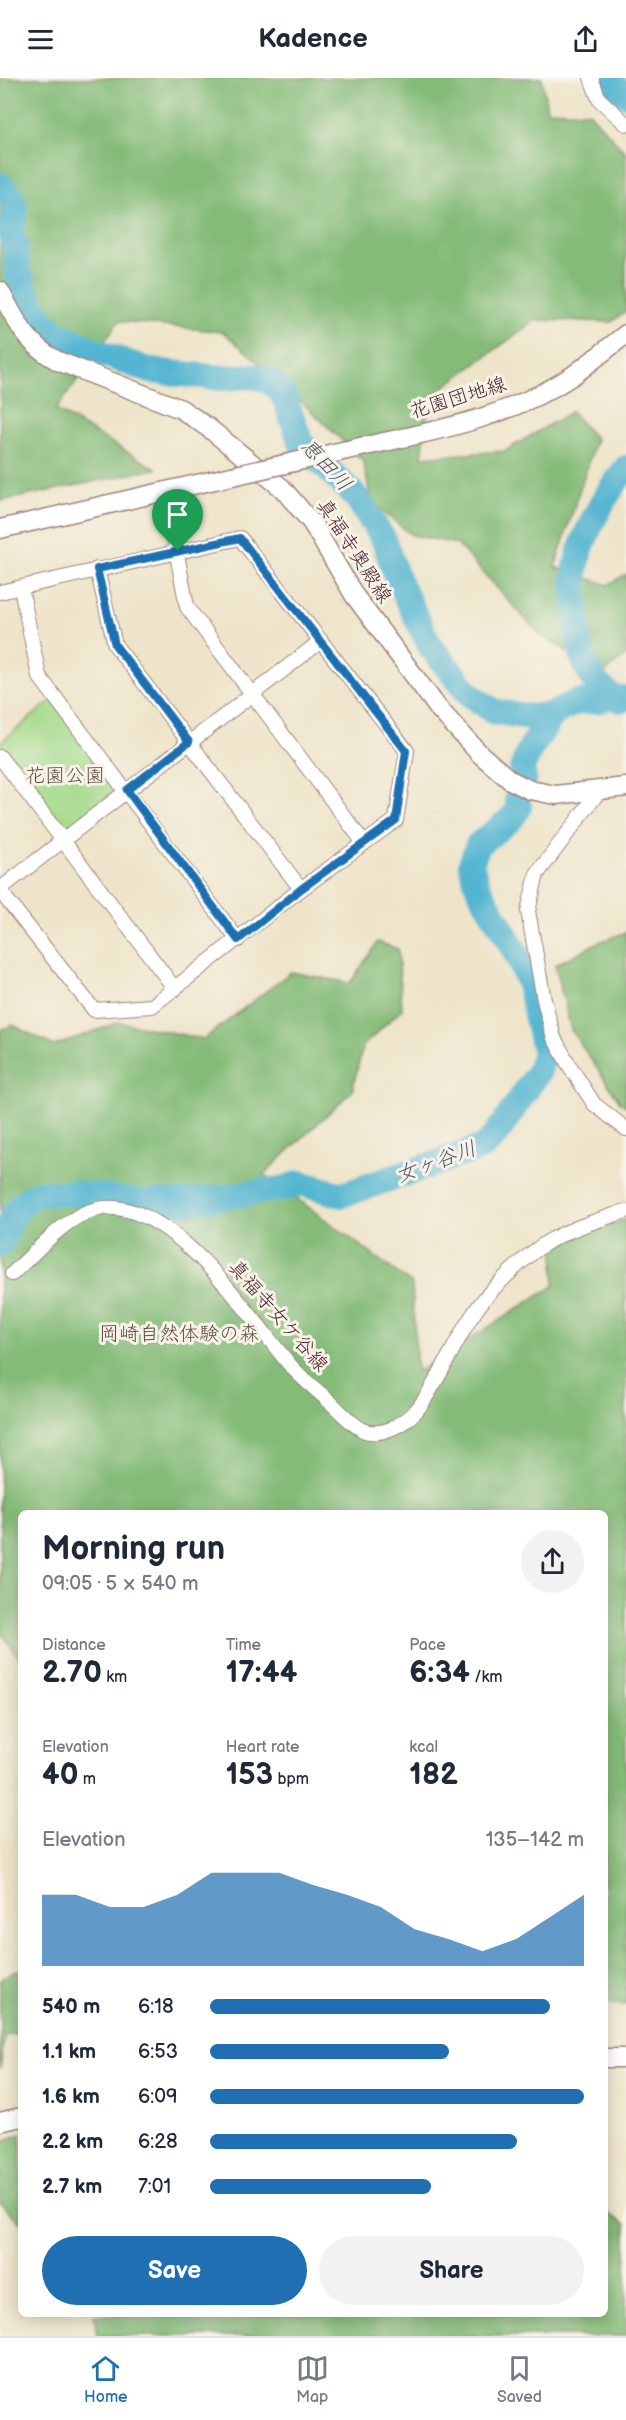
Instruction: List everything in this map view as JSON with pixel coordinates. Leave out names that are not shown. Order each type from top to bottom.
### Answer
[{"type":"street","points":[[591,78],[599,99],[626,124]]},
{"type":"street","name":"真福寺奥殿線","points":[[0,291],[26,336],[41,352],[58,362],[181,409],[210,429],[282,488],[312,523],[354,595],[438,708],[498,771],[519,786],[544,794],[571,794],[626,787]]},
{"type":"street","name":"花園団地線","points":[[165,491],[486,418],[519,404],[571,376],[626,334]]},
{"type":"street","points":[[0,529],[165,491],[187,607],[364,843]]},
{"type":"street","points":[[0,592],[240,538],[321,641],[406,751],[396,820],[301,889],[152,1006],[94,1010],[0,890],[321,641]]},
{"type":"street","points":[[97,569],[115,645],[301,889]]},
{"type":"street","points":[[21,588],[39,676],[238,940]]},
{"type":"street","points":[[0,758],[175,989]]},
{"type":"street","points":[[600,790],[537,874],[528,911],[544,1000],[554,1038],[594,1104],[626,1128]]},
{"type":"street","name":"真福寺女ケ谷線","points":[[12,1274],[70,1221],[84,1213],[110,1208],[134,1213],[167,1229],[199,1254],[292,1368],[340,1411],[364,1430],[386,1431],[405,1421],[419,1407],[470,1319],[495,1286],[517,1265],[546,1243],[569,1231],[626,1211]]},
{"type":"street","points":[[608,2058],[626,2058]]},
{"type":"street","points":[[0,2122],[18,2118]]},
{"type":"green space","points":[[0,78],[542,78],[547,110],[589,112],[626,153],[626,311],[612,322],[536,320],[430,397],[422,457],[505,451],[571,412],[596,439],[555,567],[608,585],[626,574],[626,655],[603,674],[538,633],[457,544],[412,535],[372,503],[363,461],[278,379],[223,332],[119,321],[56,410],[156,469],[0,501]]},
{"type":"green space","name":"花園公園","points":[[52,700],[120,787],[62,833],[0,750],[0,743]]},
{"type":"green space","points":[[626,932],[626,1106],[620,1102],[571,1030],[555,965],[597,943]]},
{"type":"green space","name":"岡崎自然体験の森","points":[[378,942],[398,949],[402,1009],[363,1046],[352,1091],[264,1174],[412,1284],[417,1372],[554,1286],[554,1246],[626,1219],[626,2005],[608,2003],[608,1510],[18,1510],[18,1656],[0,1631],[0,1030],[13,1025],[54,1046],[119,1022],[204,1039],[291,972],[350,983]]},
{"type":"green space","points":[[18,1971],[18,2034],[5,2034],[0,2069],[0,1981],[12,1972]]},
{"type":"green space","points":[[18,2135],[18,2220],[0,2203],[0,2142]]},
{"type":"green space","points":[[608,2214],[626,2224],[626,2336],[97,2336],[94,2317],[608,2317]]},
{"type":"waterway","points":[[605,78],[626,95]]},
{"type":"waterway","name":"恵田川","points":[[0,185],[6,190],[15,206],[14,218],[9,231],[15,244],[17,271],[42,320],[57,333],[93,350],[151,371],[223,378],[254,376],[267,380],[279,389],[301,443],[357,498],[384,540],[397,578],[430,646],[470,695],[495,712],[531,717],[551,715],[576,702],[596,701],[609,697]]},
{"type":"waterway","points":[[623,698],[621,700],[605,691],[586,666],[578,632],[575,575],[579,554],[589,528],[603,501],[626,468]]},
{"type":"waterway","name":"女ヶ谷川","points":[[0,1244],[14,1214],[25,1201],[37,1193],[73,1193],[140,1202],[186,1202],[286,1188],[300,1183],[342,1195],[483,1147],[495,1136],[538,1073],[545,1053],[529,984],[518,957],[478,887],[471,864],[478,845],[512,818],[519,808],[517,799],[524,778],[522,769],[529,751],[551,715]]},
{"type":"route","points":[[240,538],[406,751],[396,820],[301,889],[238,940],[127,790],[189,742],[115,645],[97,569],[178,551],[240,538]]}]
